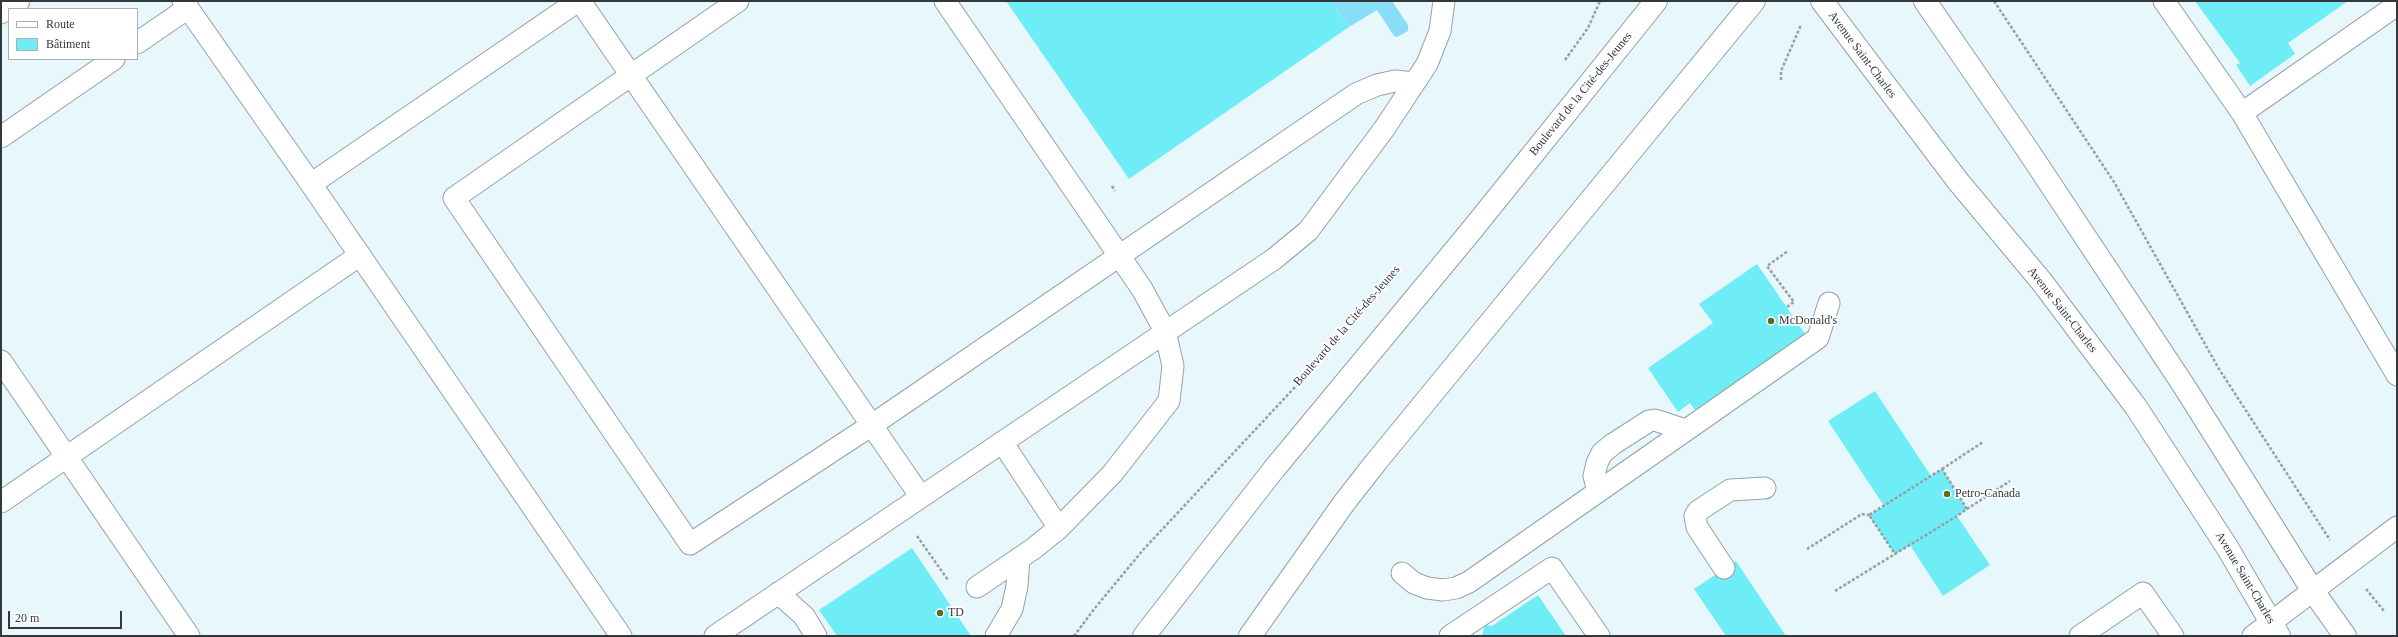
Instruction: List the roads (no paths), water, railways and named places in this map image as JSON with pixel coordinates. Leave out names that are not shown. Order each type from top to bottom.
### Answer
[{"type":"main road","points":[[1623,41],[1636,1]]},
{"type":"main road","name":"Boulevard de la Cité-des-Jeunes","points":[[1144,636],[1274,469],[1471,231],[1656,1]]},
{"type":"main road","points":[[1250,636],[1340,509],[1376,462],[1754,1]]},
{"type":"main road","name":"Avenue Saint-Charles","points":[[1822,1],[1957,180],[2042,282],[2136,407],[2227,547],[2276,630]]},
{"type":"main road","points":[[1925,1],[2029,152],[2184,386],[2313,591],[2345,636]]},
{"type":"lane","points":[[8,8],[19,1]]},
{"type":"lane","points":[[311,184],[579,1],[921,497]]},
{"type":"lane","points":[[738,1],[454,198],[540,327],[690,544],[872,425],[1356,94],[1377,85],[1395,81],[1414,83]]},
{"type":"lane","points":[[945,1],[1062,175],[1120,255],[1165,331],[1173,366],[1169,401],[1112,474],[1059,528],[977,587]]},
{"type":"lane","points":[[714,636],[1274,258],[1308,231],[1384,129],[1428,64],[1440,31],[1444,1]]},
{"type":"lane","points":[[2164,1],[2242,113],[2397,375]]},
{"type":"lane","points":[[138,42],[185,4],[360,255],[621,636]]},
{"type":"lane","points":[[2242,113],[2397,5]]},
{"type":"lane","points":[[1,137],[113,60]]},
{"type":"lane","points":[[1,502],[360,255]]},
{"type":"lane","points":[[1402,573],[1414,583],[1427,588],[1443,590],[1456,588],[1469,582],[1818,338],[1829,303]]},
{"type":"lane","points":[[1,361],[189,636]]},
{"type":"lane","points":[[1598,491],[1594,476],[1596,463],[1602,453],[1613,444],[1649,421],[1655,420],[1685,430]]},
{"type":"lane","points":[[1002,442],[1059,528]]},
{"type":"lane","points":[[1724,568],[1697,527],[1695,522],[1698,511],[1730,490],[1765,488]]},
{"type":"lane","points":[[2253,636],[2276,630],[2313,591],[2397,527]]},
{"type":"lane","points":[[996,636],[1012,609],[1017,586],[1019,558]]},
{"type":"lane","points":[[1450,636],[1552,568],[1599,636]]},
{"type":"lane","points":[[778,592],[804,616],[816,636]]},
{"type":"lane","points":[[2080,636],[2143,593],[2173,636]]},
{"type":"place","name":"McDonald's","points":[[1771,321]]},
{"type":"place","name":"Petro-Canada","points":[[1947,494]]},
{"type":"place","name":"TD","points":[[940,613]]}]
